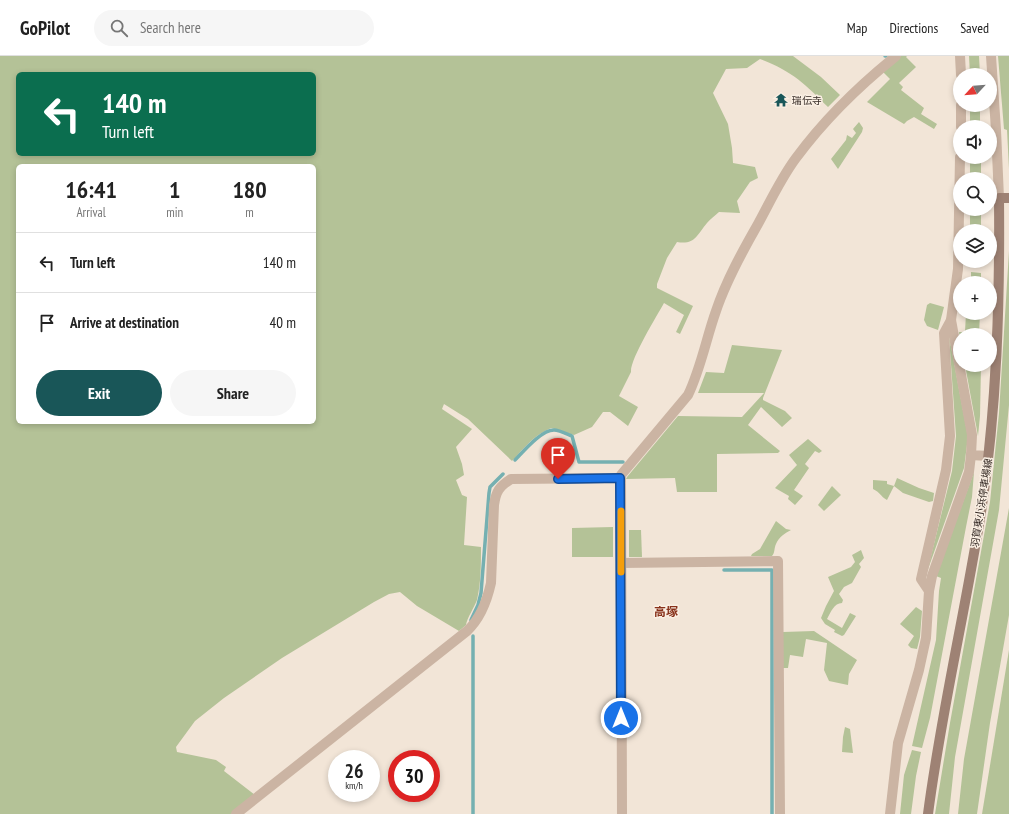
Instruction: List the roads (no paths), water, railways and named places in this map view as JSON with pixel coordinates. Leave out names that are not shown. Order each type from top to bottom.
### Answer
[{"type":"main road","name":"羽賀東小浜停車場線","points":[[928,814],[934,770],[981,513],[988,456],[999,299],[1004,198]]},
{"type":"street","points":[[622,814],[621,475],[688,395],[695,380],[716,312],[726,286],[748,241],[796,158],[850,96],[870,77],[896,56]]},
{"type":"street","points":[[960,56],[961,68]]},
{"type":"street","points":[[991,56],[996,130],[1004,198]]},
{"type":"street","points":[[890,814],[898,743],[918,677],[926,638],[929,591],[932,576],[969,472],[971,455],[972,435],[951,320],[958,270],[960,164]]},
{"type":"street","points":[[929,591],[921,579],[946,470],[950,436],[944,334],[951,320]]},
{"type":"street","points":[[971,455],[988,456]]},
{"type":"street","points":[[236,814],[475,624],[488,595],[491,583],[495,495],[501,486],[511,479],[620,478]]},
{"type":"street","points":[[621,563],[778,561],[780,814]]},
{"type":"waterway","points":[[515,460],[538,437],[554,430],[561,431],[572,436],[579,462],[623,462]]},
{"type":"waterway","points":[[471,620],[478,605],[481,593],[490,487],[503,474]]},
{"type":"waterway","points":[[724,570],[772,570],[772,814]]},
{"type":"waterway","points":[[473,636],[473,814]]},
{"type":"place","name":"瑞伝寺","points":[[781,100]]},
{"type":"district","name":"高塚","points":[[666,612]]}]
